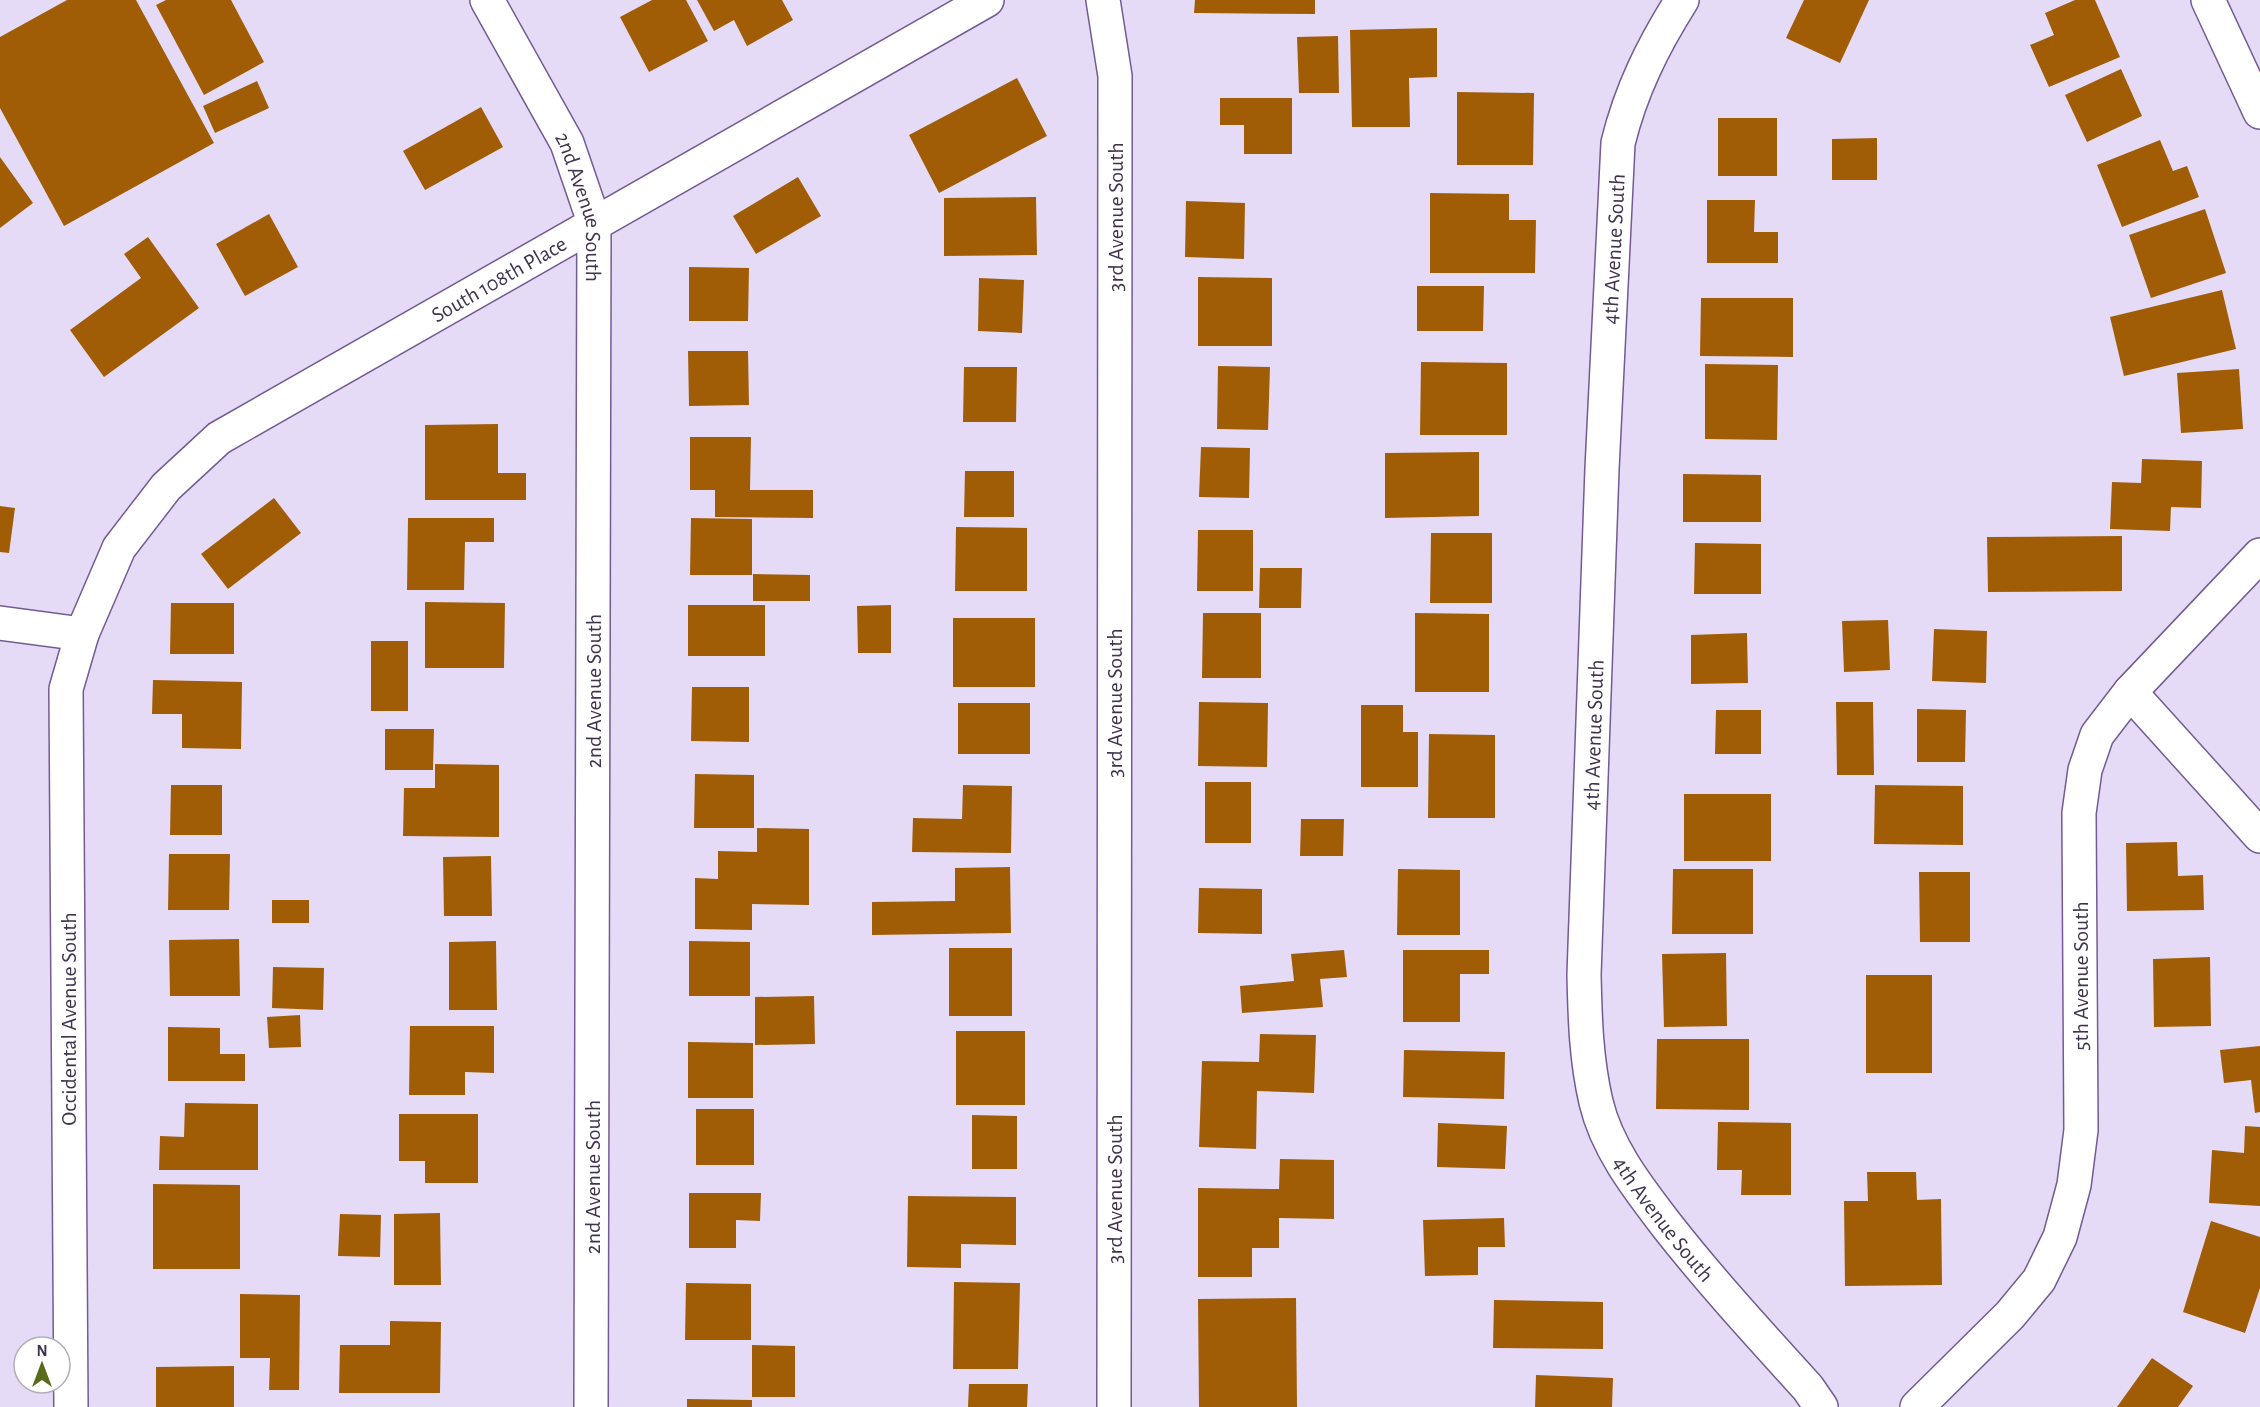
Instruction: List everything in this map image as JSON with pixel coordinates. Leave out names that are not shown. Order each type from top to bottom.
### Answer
[{"type":"street","name":"2nd Avenue South","points":[[487,0],[567,143],[594,222],[591,1407]]},
{"type":"street","name":"South 108th Place","points":[[82,634],[119,548],[166,487],[219,438],[594,222],[987,0]]},
{"type":"street","name":"3rd Avenue South","points":[[1103,0],[1115,76],[1114,1407]]},
{"type":"street","name":"4th Avenue South","points":[[1682,0],[1639,74],[1626,108],[1618,143],[1602,481],[1584,975],[1585,1045],[1596,1104],[1612,1145],[1639,1190],[1702,1270],[1808,1388],[1821,1407]]},
{"type":"street","points":[[2208,0],[2260,112]]},
{"type":"street","name":"5th Avenue South","points":[[1917,1407],[2010,1315],[2039,1280],[2060,1237],[2074,1185],[2081,1130],[2079,813],[2085,770],[2097,735],[2130,692],[2260,555]]},
{"type":"street","points":[[0,623],[82,634]]},
{"type":"street","name":"Occidental Avenue South","points":[[71,1407],[66,689],[82,634]]},
{"type":"street","points":[[2130,692],[2260,836]]},
{"type":"building","points":[[67,0],[136,0],[214,143],[64,226],[0,108],[0,37]]},
{"type":"building","points":[[166,0],[231,0],[264,62],[204,95],[156,5]]},
{"type":"building","points":[[652,0],[686,0],[708,41],[649,72],[620,17]]},
{"type":"building","points":[[697,0],[782,0],[793,20],[747,46],[734,20],[714,31]]},
{"type":"building","points":[[1195,0],[1315,0],[1315,14],[1194,13]]},
{"type":"building","points":[[1804,0],[1869,0],[1840,63],[1786,38]]},
{"type":"building","points":[[2075,0],[2095,0],[2120,57],[2049,87],[2030,45],[2054,35],[2045,13]]},
{"type":"building","points":[[1437,28],[1437,77],[1409,78],[1410,127],[1352,127],[1350,30]]},
{"type":"building","points":[[1338,36],[1339,93],[1299,93],[1297,37]]},
{"type":"building","points":[[2121,69],[2142,116],[2087,142],[2065,95]]},
{"type":"building","points":[[1017,78],[1047,136],[939,193],[909,135]]},
{"type":"building","points":[[257,81],[269,108],[215,133],[203,106]]},
{"type":"building","points":[[1457,92],[1534,93],[1533,165],[1457,165]]},
{"type":"building","points":[[1220,98],[1292,98],[1292,154],[1244,154],[1244,125],[1220,125]]},
{"type":"building","points":[[481,107],[503,147],[425,190],[403,151]]},
{"type":"building","points":[[1718,118],[1777,118],[1777,176],[1718,176]]},
{"type":"building","points":[[1877,138],[1877,180],[1832,180],[1832,139]]},
{"type":"building","points":[[2160,140],[2173,171],[2187,166],[2199,197],[2122,227],[2097,165]]},
{"type":"building","points":[[0,157],[33,203],[0,228]]},
{"type":"building","points":[[798,177],[821,216],[756,254],[733,216]]},
{"type":"building","points":[[1430,193],[1509,194],[1509,220],[1536,220],[1535,273],[1430,273]]},
{"type":"building","points":[[1036,197],[1037,255],[944,256],[944,198]]},
{"type":"building","points":[[1707,200],[1755,200],[1754,232],[1778,232],[1778,263],[1707,263]]},
{"type":"building","points":[[1186,201],[1245,203],[1244,259],[1185,257]]},
{"type":"building","points":[[2205,209],[2226,273],[2151,298],[2129,235]]},
{"type":"building","points":[[269,214],[298,267],[245,296],[216,244]]},
{"type":"building","points":[[148,237],[199,308],[104,377],[70,330],[141,278],[124,254]]},
{"type":"building","points":[[689,267],[749,268],[748,321],[689,321]]},
{"type":"building","points":[[1198,277],[1272,278],[1272,346],[1198,346]]},
{"type":"building","points":[[979,278],[1024,280],[1022,333],[978,331]]},
{"type":"building","points":[[1417,286],[1484,286],[1483,331],[1417,331]]},
{"type":"building","points":[[2222,290],[2236,349],[2124,376],[2110,317]]},
{"type":"building","points":[[1701,298],[1793,298],[1793,357],[1700,356]]},
{"type":"building","points":[[688,351],[748,351],[749,405],[689,406]]},
{"type":"building","points":[[1421,362],[1507,363],[1507,435],[1420,435]]},
{"type":"building","points":[[1705,364],[1778,365],[1777,440],[1705,439]]},
{"type":"building","points":[[1218,366],[1270,367],[1268,430],[1217,429]]},
{"type":"building","points":[[964,367],[1017,367],[1016,422],[963,422]]},
{"type":"building","points":[[2239,369],[2243,429],[2181,433],[2177,373]]},
{"type":"building","points":[[498,424],[498,473],[526,473],[526,500],[425,500],[425,425]]},
{"type":"building","points":[[690,437],[751,437],[750,490],[813,490],[813,518],[715,517],[715,490],[690,490]]},
{"type":"building","points":[[1201,447],[1250,448],[1249,498],[1199,497]]},
{"type":"building","points":[[1479,452],[1479,516],[1385,518],[1385,453]]},
{"type":"building","points":[[2142,459],[2202,461],[2201,508],[2171,507],[2170,531],[2110,529],[2112,482],[2141,483]]},
{"type":"building","points":[[965,471],[1014,471],[1014,517],[964,517]]},
{"type":"building","points":[[1683,474],[1761,475],[1761,522],[1683,522]]},
{"type":"building","points":[[274,498],[301,533],[228,589],[201,554]]},
{"type":"building","points":[[0,506],[15,508],[9,553],[0,552]]},
{"type":"building","points":[[408,518],[494,518],[494,542],[465,542],[464,590],[407,590]]},
{"type":"building","points":[[691,518],[752,519],[752,575],[690,575]]},
{"type":"building","points":[[956,527],[1027,528],[1027,591],[955,591]]},
{"type":"building","points":[[1198,530],[1253,530],[1253,591],[1197,591]]},
{"type":"building","points":[[1431,533],[1492,533],[1492,603],[1430,603]]},
{"type":"building","points":[[2122,536],[2122,591],[1988,592],[1987,537]]},
{"type":"building","points":[[1695,543],[1761,544],[1761,594],[1694,594]]},
{"type":"building","points":[[1260,568],[1302,568],[1301,608],[1259,608]]},
{"type":"building","points":[[753,574],[810,575],[810,601],[753,601]]},
{"type":"building","points":[[425,602],[505,603],[504,668],[425,668]]},
{"type":"building","points":[[171,603],[234,603],[234,654],[170,654]]},
{"type":"building","points":[[688,605],[765,605],[765,656],[688,656]]},
{"type":"building","points":[[891,605],[891,653],[858,653],[857,606]]},
{"type":"building","points":[[1203,613],[1261,613],[1261,678],[1202,678]]},
{"type":"building","points":[[1415,613],[1489,614],[1489,692],[1415,692]]},
{"type":"building","points":[[953,618],[1035,618],[1035,687],[953,687]]},
{"type":"building","points":[[1888,620],[1890,670],[1844,672],[1842,621]]},
{"type":"building","points":[[1934,629],[1987,631],[1986,683],[1932,681]]},
{"type":"building","points":[[1747,633],[1748,683],[1691,684],[1691,635]]},
{"type":"building","points":[[371,641],[408,641],[408,711],[371,711]]},
{"type":"building","points":[[153,680],[242,682],[241,749],[182,748],[182,714],[152,714]]},
{"type":"building","points":[[692,687],[749,687],[749,742],[691,741]]},
{"type":"building","points":[[1199,702],[1268,703],[1267,767],[1198,766]]},
{"type":"building","points":[[1836,702],[1873,702],[1874,775],[1837,775]]},
{"type":"building","points":[[958,703],[1030,703],[1030,754],[958,754]]},
{"type":"building","points":[[1361,705],[1403,705],[1403,732],[1418,732],[1418,787],[1361,787]]},
{"type":"building","points":[[1917,709],[1966,710],[1965,762],[1917,762]]},
{"type":"building","points":[[1716,710],[1761,710],[1761,754],[1715,754]]},
{"type":"building","points":[[385,729],[434,729],[433,770],[385,770]]},
{"type":"building","points":[[1429,734],[1495,735],[1495,818],[1428,818]]},
{"type":"building","points":[[435,764],[499,765],[499,837],[403,836],[404,788],[435,788]]},
{"type":"building","points":[[695,774],[754,775],[754,828],[694,828]]},
{"type":"building","points":[[1205,782],[1251,782],[1251,843],[1205,843]]},
{"type":"building","points":[[171,785],[222,785],[222,835],[170,835]]},
{"type":"building","points":[[963,785],[1012,786],[1011,853],[912,852],[913,818],[962,819]]},
{"type":"building","points":[[1875,785],[1963,786],[1963,845],[1874,844]]},
{"type":"building","points":[[1684,794],[1771,794],[1771,861],[1684,861]]},
{"type":"building","points":[[1301,819],[1344,819],[1343,856],[1300,856]]},
{"type":"building","points":[[757,828],[809,829],[809,905],[752,904],[752,930],[695,929],[695,878],[718,879],[718,851],[757,852]]},
{"type":"building","points":[[2177,842],[2178,876],[2203,875],[2204,910],[2127,911],[2126,843]]},
{"type":"building","points":[[169,854],[230,854],[229,910],[168,910]]},
{"type":"building","points":[[491,856],[492,916],[444,916],[443,857]]},
{"type":"building","points":[[1010,867],[1011,933],[872,935],[872,902],[955,901],[955,868]]},
{"type":"building","points":[[1398,869],[1460,870],[1460,935],[1397,935]]},
{"type":"building","points":[[1673,869],[1753,869],[1753,934],[1672,934]]},
{"type":"building","points":[[1919,872],[1970,872],[1970,942],[1920,942]]},
{"type":"building","points":[[1199,888],[1262,889],[1262,934],[1198,933]]},
{"type":"building","points":[[272,900],[309,900],[309,923],[272,923]]},
{"type":"building","points":[[239,939],[240,996],[170,996],[169,940]]},
{"type":"building","points":[[496,941],[497,1010],[449,1010],[449,942]]},
{"type":"building","points":[[689,941],[750,942],[750,996],[689,996]]},
{"type":"building","points":[[949,948],[1012,948],[1012,1016],[949,1016]]},
{"type":"building","points":[[1344,950],[1347,977],[1320,979],[1323,1007],[1242,1013],[1240,986],[1294,981],[1291,954]]},
{"type":"building","points":[[1403,950],[1489,950],[1489,974],[1460,974],[1460,1022],[1403,1022]]},
{"type":"building","points":[[1726,953],[1727,1026],[1664,1027],[1662,954]]},
{"type":"building","points":[[2210,957],[2211,1026],[2154,1027],[2153,959]]},
{"type":"building","points":[[273,967],[324,968],[323,1010],[272,1008]]},
{"type":"building","points":[[1866,975],[1932,975],[1932,1073],[1866,1073]]},
{"type":"building","points":[[814,996],[815,1044],[755,1045],[755,997]]},
{"type":"building","points":[[300,1015],[301,1047],[269,1048],[267,1017]]},
{"type":"building","points":[[410,1026],[494,1026],[494,1073],[465,1072],[465,1095],[409,1095]]},
{"type":"building","points":[[168,1027],[220,1028],[220,1054],[245,1054],[245,1081],[168,1081]]},
{"type":"building","points":[[956,1031],[1025,1031],[1025,1105],[956,1105]]},
{"type":"building","points":[[1260,1034],[1316,1035],[1314,1093],[1257,1091],[1256,1149],[1199,1147],[1202,1061],[1259,1062]]},
{"type":"building","points":[[1657,1039],[1749,1039],[1749,1110],[1656,1109]]},
{"type":"building","points":[[688,1042],[753,1043],[753,1098],[688,1098]]},
{"type":"building","points":[[2260,1046],[2260,1112],[2255,1113],[2251,1080],[2224,1083],[2220,1050]]},
{"type":"building","points":[[1404,1050],[1505,1052],[1504,1099],[1403,1097]]},
{"type":"building","points":[[185,1103],[258,1104],[258,1170],[159,1170],[160,1136],[184,1137]]},
{"type":"building","points":[[696,1109],[754,1109],[754,1165],[696,1165]]},
{"type":"building","points":[[399,1114],[478,1114],[478,1183],[425,1183],[425,1161],[399,1161]]},
{"type":"building","points":[[972,1115],[1017,1116],[1017,1169],[972,1169]]},
{"type":"building","points":[[1718,1122],[1791,1123],[1791,1195],[1741,1195],[1742,1170],[1717,1170]]},
{"type":"building","points":[[1438,1123],[1507,1126],[1505,1169],[1437,1167]]},
{"type":"building","points":[[2245,1126],[2260,1127],[2260,1206],[2209,1203],[2212,1150],[2244,1153]]},
{"type":"building","points":[[1280,1159],[1334,1160],[1334,1219],[1279,1218],[1279,1248],[1252,1248],[1252,1277],[1198,1277],[1198,1188],[1279,1189]]},
{"type":"building","points":[[1867,1172],[1916,1172],[1917,1200],[1941,1199],[1942,1285],[1845,1286],[1844,1201],[1868,1201]]},
{"type":"building","points":[[153,1184],[240,1185],[240,1269],[153,1269]]},
{"type":"building","points":[[689,1193],[761,1193],[760,1221],[736,1220],[736,1248],[689,1248]]},
{"type":"building","points":[[908,1196],[1016,1197],[1016,1245],[961,1244],[961,1268],[907,1267]]},
{"type":"building","points":[[440,1213],[441,1285],[394,1285],[394,1214]]},
{"type":"building","points":[[340,1214],[381,1215],[380,1257],[338,1256]]},
{"type":"building","points":[[1504,1218],[1505,1247],[1478,1247],[1478,1275],[1425,1276],[1423,1220]]},
{"type":"building","points":[[2211,1221],[2260,1237],[2260,1288],[2245,1333],[2183,1312]]},
{"type":"building","points":[[954,1282],[1020,1283],[1018,1369],[953,1369]]},
{"type":"building","points":[[686,1283],[751,1284],[751,1340],[685,1340]]},
{"type":"building","points":[[240,1294],[300,1295],[299,1390],[269,1390],[270,1358],[240,1358]]},
{"type":"building","points":[[1296,1298],[1297,1407],[1199,1407],[1198,1299]]},
{"type":"building","points":[[1494,1300],[1603,1302],[1603,1349],[1493,1348]]},
{"type":"building","points":[[390,1321],[441,1322],[440,1393],[339,1393],[340,1345],[390,1345]]},
{"type":"building","points":[[752,1345],[795,1346],[795,1397],[752,1397]]},
{"type":"building","points":[[2152,1358],[2193,1386],[2178,1407],[2117,1407]]},
{"type":"building","points":[[234,1366],[234,1407],[156,1407],[156,1367]]},
{"type":"building","points":[[1536,1375],[1613,1378],[1612,1407],[1535,1407]]},
{"type":"building","points":[[969,1384],[1028,1384],[1027,1407],[968,1407]]},
{"type":"building","points":[[687,1399],[752,1400],[752,1407],[687,1407]]}]
